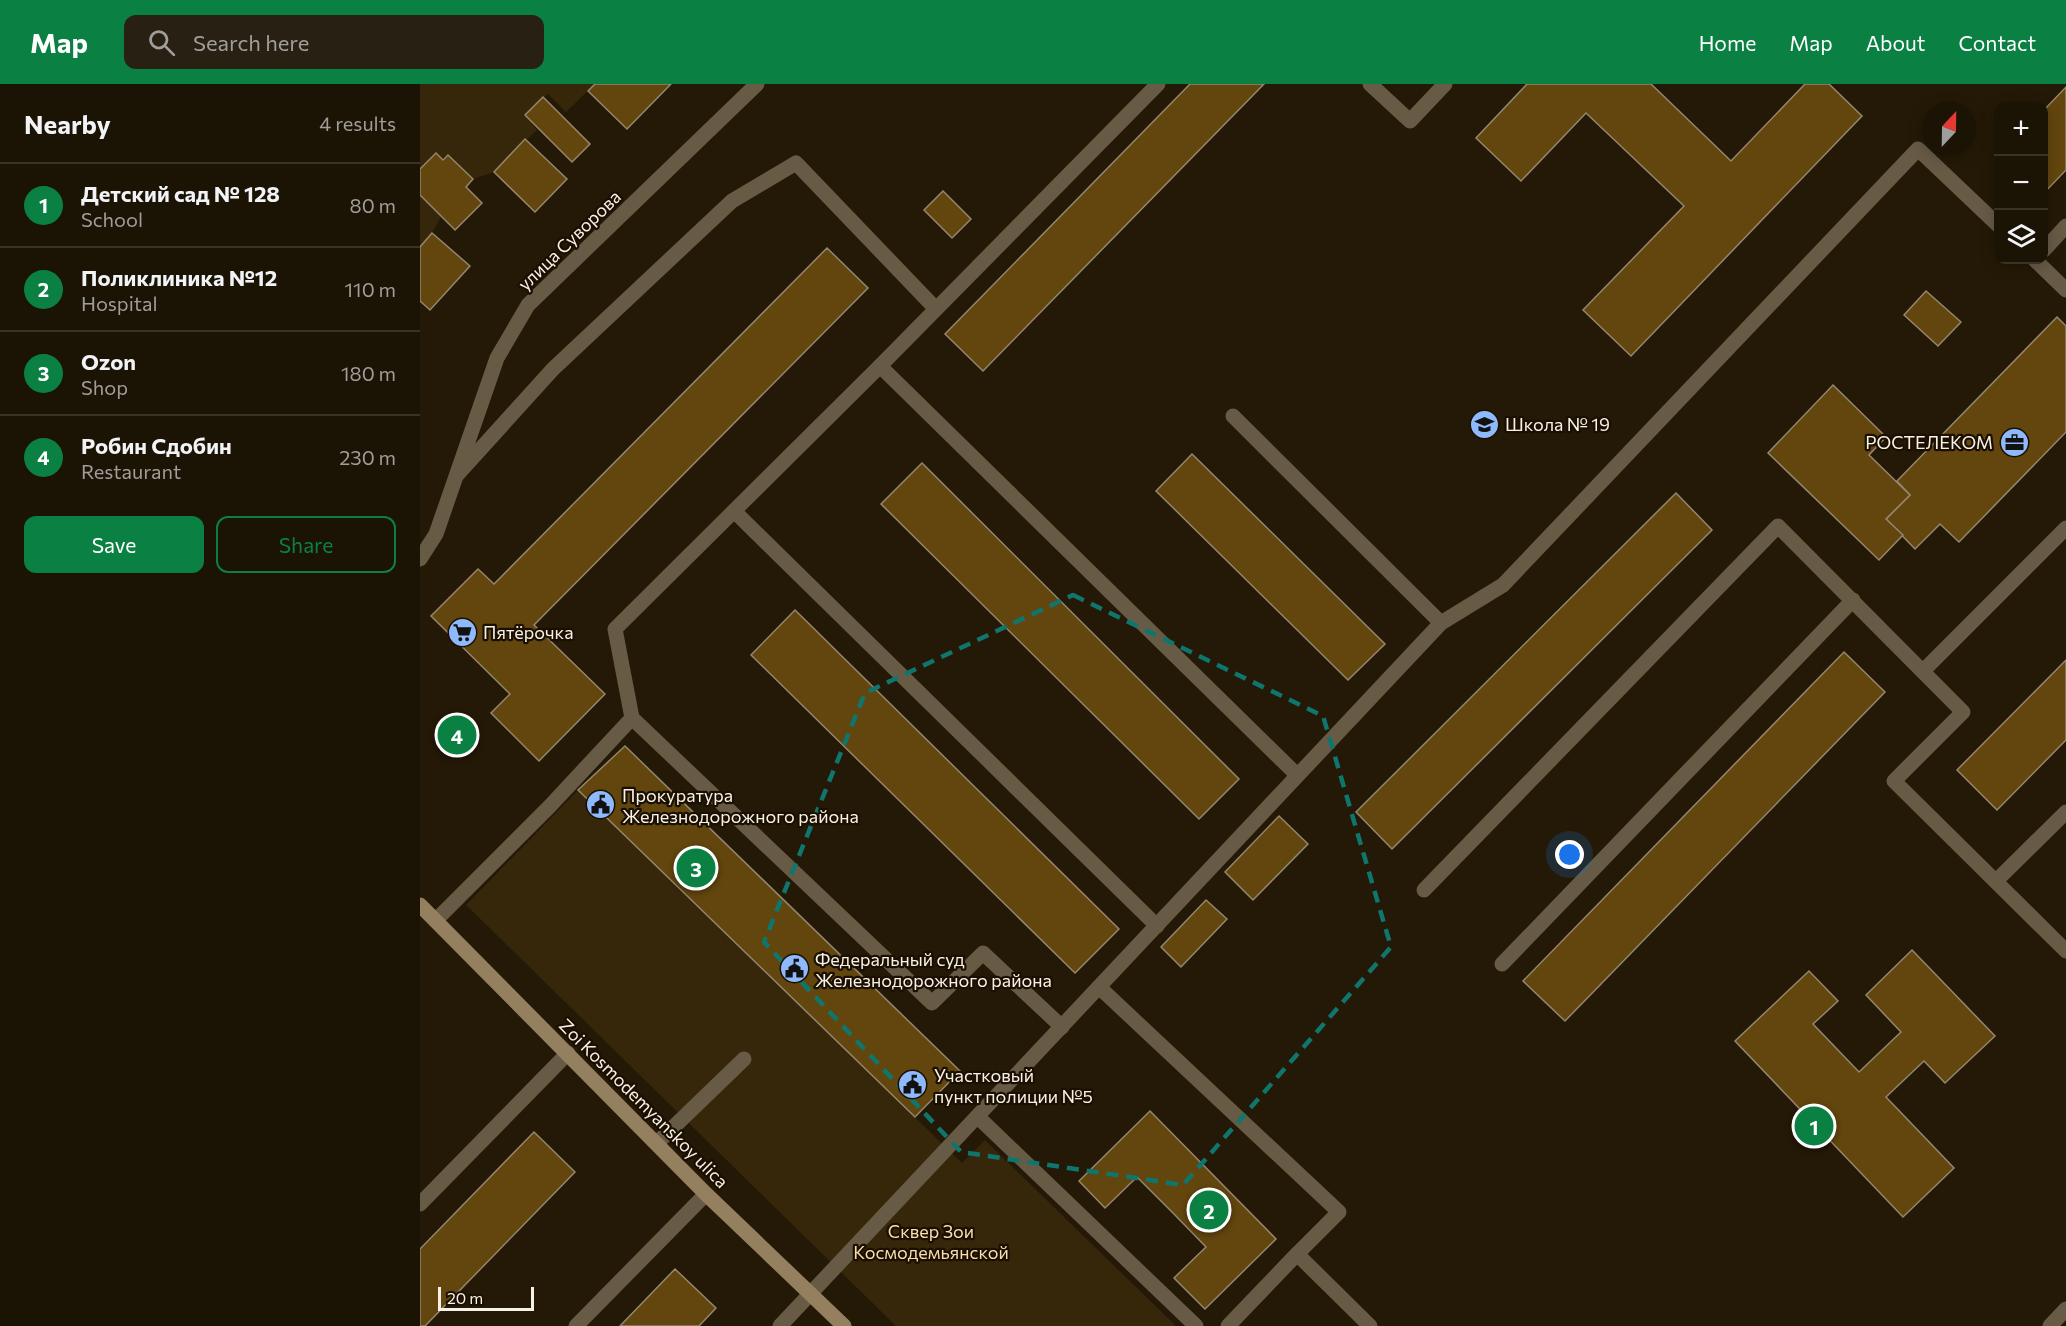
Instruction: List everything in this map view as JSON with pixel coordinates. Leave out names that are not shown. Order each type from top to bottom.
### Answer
[{"type":"street","name":"улица Суворова","points":[[421,555],[436,534],[497,358],[528,305],[757,84]]},
{"type":"street","points":[[1062,1027],[983,953],[932,1003],[633,718],[615,629],[880,366],[1158,84]]},
{"type":"street","points":[[1370,84],[1410,121],[1445,84]]},
{"type":"street","points":[[780,1326],[1441,622],[1503,585],[1918,149],[1994,221]]},
{"type":"street","points":[[457,475],[553,369],[732,201],[796,163],[936,309]]},
{"type":"street","points":[[2048,245],[2066,226]]},
{"type":"street","points":[[2039,264],[2066,290]]},
{"type":"street","points":[[880,366],[1297,776]]},
{"type":"street","points":[[1233,416],[1441,622]]},
{"type":"street","points":[[735,511],[1157,926]]},
{"type":"street","points":[[1424,890],[1778,526],[1964,711],[1894,781],[2066,951]]},
{"type":"street","points":[[1923,671],[2066,528]]},
{"type":"street","points":[[1502,964],[1853,600]]},
{"type":"street","points":[[436,920],[550,807],[633,718]]},
{"type":"street","points":[[1996,881],[2066,812]]},
{"type":"street","name":"Zoi Kosmodemyanskoy ulica","points":[[420,905],[706,1194],[844,1326]]},
{"type":"street","points":[[1099,987],[1339,1212],[1228,1326]]},
{"type":"street","points":[[420,1204],[568,1053]]},
{"type":"street","points":[[657,1143],[744,1059]]},
{"type":"street","points":[[978,1117],[1196,1326]]},
{"type":"street","points":[[576,1326],[706,1194]]},
{"type":"street","points":[[1297,1254],[1370,1326]]},
{"type":"street","points":[[2050,1326],[2066,1309]]},
{"type":"highlighted area","points":[[1073,595],[1323,716],[1391,947],[1183,1185],[961,1152],[764,942],[865,693]]},
{"type":"green space","points":[[420,84],[595,84],[566,112],[548,94],[525,115],[537,130],[494,172],[473,179],[448,155],[420,169]]},
{"type":"green space","points":[[420,195],[441,217],[432,233],[420,247]]},
{"type":"green space","name":"Сквер Зои Космодемьянской","points":[[578,790],[962,1163],[985,1140],[1176,1326],[896,1326],[466,905]]},
{"type":"building","points":[[595,84],[671,84],[627,129],[588,91]]},
{"type":"building","points":[[1190,84],[1264,84],[983,371],[945,334]]},
{"type":"building","points":[[1527,84],[1651,84],[1731,161],[1805,84],[1829,84],[1862,116],[1631,356],[1583,310],[1684,206],[1586,113],[1521,181],[1476,138]]},
{"type":"building","points":[[2066,87],[2066,170],[2048,189],[2048,156],[2048,106]]},
{"type":"building","points":[[543,97],[590,144],[572,162],[525,115]]},
{"type":"building","points":[[525,139],[567,179],[535,212],[494,172]]},
{"type":"building","points":[[436,153],[443,160],[448,155],[473,179],[466,187],[482,203],[455,230],[420,195],[420,169]]},
{"type":"building","points":[[943,191],[971,219],[952,238],[924,210]]},
{"type":"building","points":[[432,233],[470,266],[430,310],[420,301],[420,247]]},
{"type":"building","points":[[827,248],[868,288],[534,625],[605,694],[539,761],[491,713],[510,694],[431,616],[478,569],[494,584]]},
{"type":"building","points":[[1926,291],[1961,322],[1938,346],[1904,315]]},
{"type":"building","points":[[2057,317],[2066,326],[2066,432],[1959,542],[1940,524],[1915,549],[1886,519],[1910,495],[1897,481]]},
{"type":"building","points":[[1833,385],[1886,437],[1869,455],[1910,495],[1886,519],[1903,535],[1879,560],[1768,453]]},
{"type":"building","points":[[1192,454],[1385,644],[1348,680],[1156,491]]},
{"type":"building","points":[[922,463],[1239,779],[1199,819],[881,504]]},
{"type":"building","points":[[1676,493],[1712,530],[1392,849],[1356,812]]},
{"type":"building","points":[[795,610],[1119,929],[1075,973],[751,655]]},
{"type":"building","points":[[1844,652],[1885,692],[1565,1021],[1523,981]]},
{"type":"building","points":[[2066,660],[2066,740],[1997,810],[1957,770]]},
{"type":"building","points":[[625,746],[960,1071],[915,1117],[578,790]]},
{"type":"building","points":[[1279,816],[1308,844],[1253,900],[1225,872]]},
{"type":"building","points":[[1206,900],[1227,919],[1181,967],[1161,947]]},
{"type":"building","points":[[1912,950],[1995,1036],[1945,1083],[1924,1061],[1886,1097],[1954,1168],[1903,1217],[1735,1041],[1809,971],[1838,1001],[1813,1024],[1859,1072],[1901,1032],[1866,995]]},
{"type":"building","points":[[1150,1111],[1276,1239],[1205,1309],[1174,1278],[1206,1247],[1172,1212],[1137,1177],[1105,1208],[1079,1181]]},
{"type":"building","points":[[534,1132],[575,1172],[425,1326],[420,1326],[420,1249]]},
{"type":"building","points":[[675,1269],[716,1308],[699,1326],[620,1326]]},
{"type":"place","name":"Школа № 19","points":[[1484,424]]},
{"type":"place","name":"РОСТЕЛЕКОМ","points":[[2014,442]]},
{"type":"place","name":"Пятёрочка","points":[[462,632]]},
{"type":"place","name":"Робин Сдобин","points":[[457,735]]},
{"type":"place","name":"Прокуратура Железнодорожного района","points":[[601,805]]},
{"type":"place","name":"Ozon","points":[[696,868]]},
{"type":"place","name":"Федеральный суд Железнодорожного района","points":[[794,969]]},
{"type":"place","name":"Участковый пункт полиции №5","points":[[913,1085]]},
{"type":"place","name":"Детский сад № 128","points":[[1814,1126]]},
{"type":"place","name":"Поликлиника №12","points":[[1209,1210]]}]
